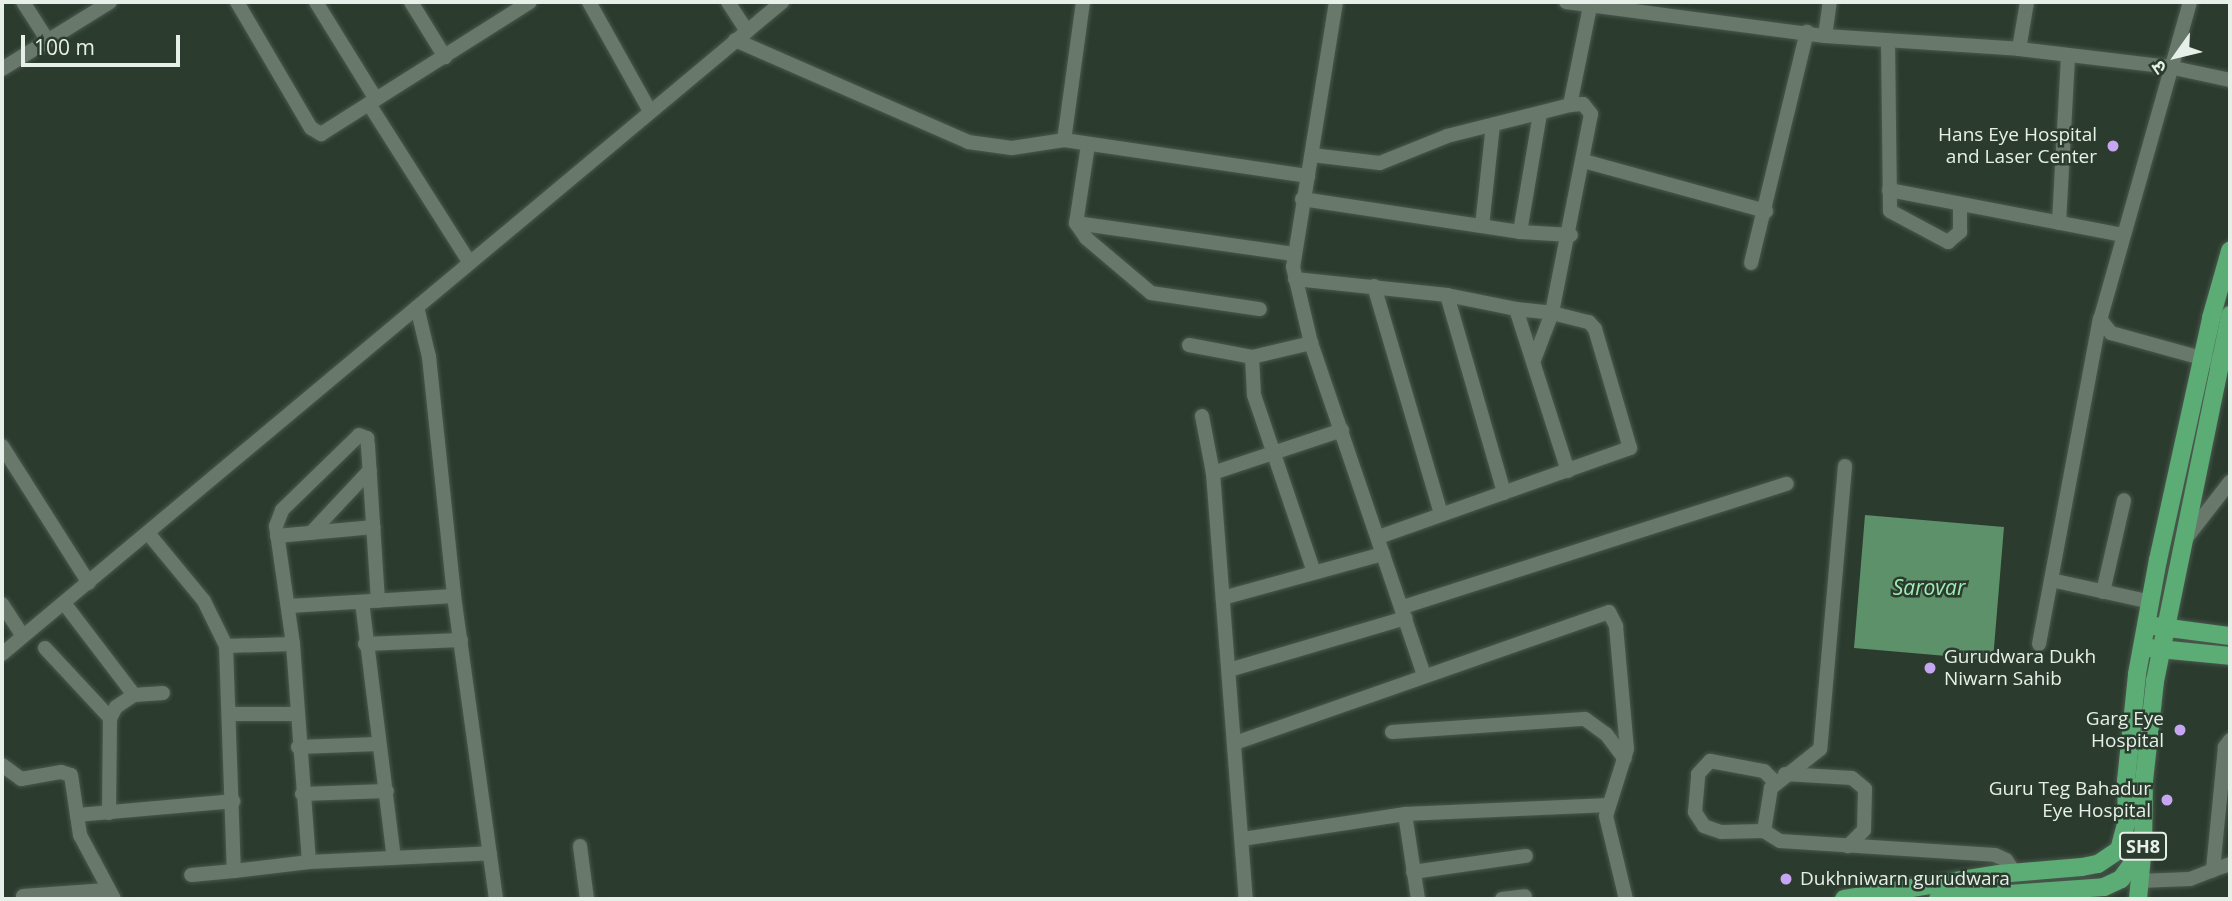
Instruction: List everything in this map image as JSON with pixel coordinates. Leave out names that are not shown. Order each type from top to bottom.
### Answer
[{"type":"main road","points":[[2161,649],[2151,602],[2202,358],[2230,251]]},
{"type":"main road","points":[[2230,315],[2183,542],[2156,626],[2142,648],[2230,656]]},
{"type":"main road","points":[[2156,626],[2230,636]]},
{"type":"main road","name":"SH8","points":[[1844,899],[2006,869],[2098,864],[2119,850],[2127,821],[2126,780],[2142,648]]},
{"type":"main road","name":"SH8","points":[[1938,899],[2005,898],[2104,887],[2121,879],[2143,849],[2144,781],[2161,649]]},
{"type":"main road","points":[[2139,890],[2143,849]]},
{"type":"main road","points":[[2119,850],[2123,899]]},
{"type":"main road","points":[[2005,898],[2006,869]]},
{"type":"street","points":[[23,2],[48,41]]},
{"type":"street","points":[[237,2],[314,132],[321,134],[445,57],[508,8],[530,2]]},
{"type":"street","points":[[316,2],[470,263]]},
{"type":"street","points":[[411,2],[445,57]]},
{"type":"street","points":[[589,2],[650,111]]},
{"type":"street","points":[[728,2],[747,30]]},
{"type":"street","points":[[2,654],[782,2]]},
{"type":"street","points":[[1064,140],[1083,2]]},
{"type":"street","points":[[1336,2],[1312,155],[1302,199],[1294,254],[1295,279],[1311,343],[1405,612],[1424,675]]},
{"type":"street","points":[[1566,2],[1825,36],[2019,49],[2169,67],[2230,80]]},
{"type":"street","points":[[1825,36],[1830,2]]},
{"type":"street","points":[[2019,49],[2027,2]]},
{"type":"street","points":[[2039,644],[2100,319],[2169,67],[2190,2]]},
{"type":"street","points":[[2,69],[105,3]]},
{"type":"street","points":[[1570,106],[1590,4]]},
{"type":"street","points":[[1751,263],[1766,211],[1807,32]]},
{"type":"street","points":[[735,40],[968,142],[1012,148],[1064,140],[1308,176]]},
{"type":"street","points":[[1888,42],[1889,190],[1893,216],[1948,242],[1960,232],[1959,204]]},
{"type":"street","points":[[2059,223],[2068,55]]},
{"type":"street","points":[[1312,155],[1380,163],[1439,139],[1583,104],[1591,114],[1571,235],[1552,313],[1534,360]]},
{"type":"street","points":[[1520,232],[1541,114]]},
{"type":"street","points":[[1482,226],[1493,125]]},
{"type":"street","points":[[1088,145],[1076,223],[1086,238],[1142,289],[1260,309]]},
{"type":"street","points":[[1584,161],[1766,211]]},
{"type":"street","points":[[1889,190],[2122,235]]},
{"type":"street","points":[[1302,199],[1520,232],[1571,235]]},
{"type":"street","points":[[1076,223],[1294,254]]},
{"type":"street","points":[[1295,279],[1447,295],[1516,309],[1552,313],[1589,322],[1595,329],[1630,444],[1626,452],[1441,513],[1379,537]]},
{"type":"street","points":[[1374,286],[1441,513]]},
{"type":"street","points":[[1447,295],[1504,493]]},
{"type":"street","points":[[417,307],[429,357],[454,596],[496,899]]},
{"type":"street","points":[[1516,309],[1568,471]]},
{"type":"street","points":[[2100,319],[2111,333],[2221,364]]},
{"type":"street","points":[[1189,345],[1252,357],[1311,343]]},
{"type":"street","points":[[1252,357],[1254,394],[1314,572]]},
{"type":"street","points":[[1202,416],[1213,473],[1246,899]]},
{"type":"street","points":[[1213,473],[1342,430]]},
{"type":"street","points":[[309,862],[298,747],[293,644],[277,536],[282,510],[359,435],[367,438],[378,601]]},
{"type":"street","points":[[2,446],[89,583]]},
{"type":"street","points":[[1764,831],[1766,805],[1780,779],[1820,749],[1845,466]]},
{"type":"street","points":[[312,533],[370,470]]},
{"type":"street","points":[[2183,542],[2230,482]]},
{"type":"street","points":[[1230,670],[1787,484]]},
{"type":"street","points":[[2103,592],[2124,500]]},
{"type":"street","points":[[277,536],[374,527]]},
{"type":"street","points":[[148,533],[204,601],[226,646],[234,871]]},
{"type":"street","points":[[1223,598],[1383,554]]},
{"type":"street","points":[[2051,580],[2151,602]]},
{"type":"street","points":[[289,606],[454,596]]},
{"type":"street","points":[[362,602],[365,644],[387,790],[394,858]]},
{"type":"street","points":[[64,603],[134,695]]},
{"type":"street","points":[[2,604],[23,636]]},
{"type":"street","points":[[1235,743],[1609,612],[1616,626],[1625,759],[1609,805],[1607,828],[1626,899]]},
{"type":"street","points":[[365,644],[461,640]]},
{"type":"street","points":[[226,646],[293,644]]},
{"type":"street","points":[[45,648],[110,719]]},
{"type":"street","points":[[109,813],[110,719],[116,707],[134,695],[163,694]]},
{"type":"street","points":[[229,714],[297,714]]},
{"type":"street","points":[[1392,732],[1585,719],[1606,734],[1625,759]]},
{"type":"street","points":[[2213,870],[2225,804],[2225,744],[2230,740]]},
{"type":"street","points":[[298,747],[379,744]]},
{"type":"street","points":[[1848,845],[1864,830],[1866,789],[1852,778],[1780,779],[1764,771],[1710,761],[1698,774],[1695,813],[1704,826],[1721,832],[1764,831],[1780,841],[1995,855],[2006,869]]},
{"type":"street","points":[[2,765],[21,779],[61,772],[71,775],[85,849],[111,895],[23,896]]},
{"type":"street","points":[[302,794],[387,790]]},
{"type":"street","points":[[77,816],[233,801]]},
{"type":"street","points":[[1242,839],[1405,814],[1609,805]]},
{"type":"street","points":[[1405,814],[1418,899]]},
{"type":"street","points":[[580,846],[587,899]]},
{"type":"street","points":[[191,874],[309,862],[490,853]]},
{"type":"street","points":[[1413,872],[1526,856]]},
{"type":"street","points":[[2139,890],[2190,879],[2230,864]]},
{"type":"street","points":[[1502,899],[1525,896]]},
{"type":"water","name":"Sarovar","points":[[1865,515],[2004,527],[1993,660],[1854,648]]},
{"type":"place","name":"Hans Eye Hospital and Laser Center","points":[[2113,146]]},
{"type":"place","name":"Gurudwara Dukh Niwarn Sahib","points":[[1930,668]]},
{"type":"place","name":"Garg Eye Hospital","points":[[2180,730]]},
{"type":"place","name":"Guru Teg Bahadur Eye Hospital","points":[[2167,800]]},
{"type":"place","name":"Dukhniwarn gurudwara","points":[[1786,879]]}]
